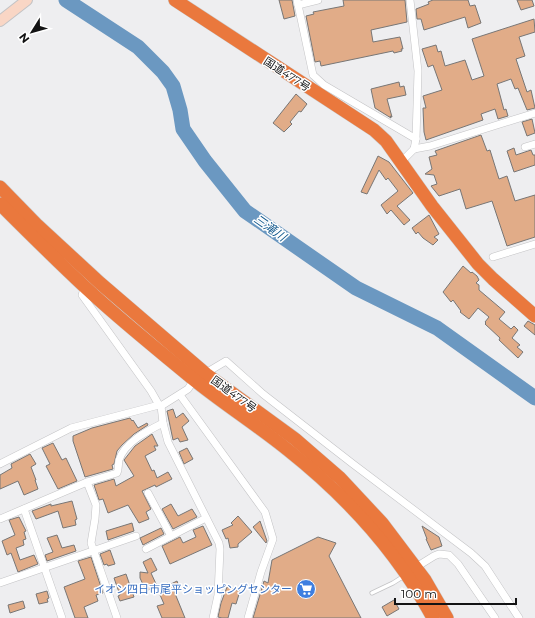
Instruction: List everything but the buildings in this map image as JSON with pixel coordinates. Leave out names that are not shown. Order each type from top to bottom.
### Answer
[{"type":"highway","name":"国道477号","points":[[175,0],[374,130],[386,141],[432,206],[478,264],[535,316]]},
{"type":"highway","name":"国道477号","points":[[0,188],[36,224],[200,377]]},
{"type":"highway","name":"国道477号","points":[[0,204],[85,287],[200,377],[295,439],[340,478],[382,523],[411,570],[420,594],[433,618]]},
{"type":"highway","name":"国道477号","points":[[411,570],[431,589],[447,618]]},
{"type":"street","points":[[0,21],[27,0]]},
{"type":"street","points":[[318,0],[297,2],[313,75],[330,88],[416,139]]},
{"type":"street","points":[[401,162],[414,149],[416,139],[418,71],[410,0]]},
{"type":"street","points":[[414,149],[430,146],[535,113]]},
{"type":"street","points":[[525,147],[535,144]]},
{"type":"street","points":[[493,257],[535,244]]},
{"type":"street","points":[[85,287],[82,295],[152,391],[160,405],[163,423],[171,448],[219,543],[218,595],[214,618]]},
{"type":"street","points":[[0,464],[71,428],[160,405],[180,395],[200,377],[226,361],[287,413],[471,553],[485,566],[519,618]]},
{"type":"street","points":[[180,395],[265,512],[273,539],[261,572],[248,618]]},
{"type":"street","points":[[0,519],[87,482],[118,473],[119,461],[130,445],[143,433],[163,423]]},
{"type":"street","points":[[87,482],[96,505],[91,543],[117,618]]},
{"type":"street","points":[[148,493],[171,536]]},
{"type":"street","points":[[24,509],[62,618]]},
{"type":"street","points":[[146,550],[206,518]]},
{"type":"street","points":[[0,583],[136,536]]},
{"type":"street","points":[[411,570],[439,554],[449,555],[453,558],[495,618]]},
{"type":"lane","points":[[372,593],[393,583],[411,570]]},
{"type":"waterway","name":"三滝川","points":[[66,0],[138,47],[163,72],[173,86],[180,110],[183,129],[205,161],[245,211],[356,288],[437,328],[535,398]]},
{"type":"place","name":"イオン四日市尾平ショッピングセンター","points":[[306,589]]}]
